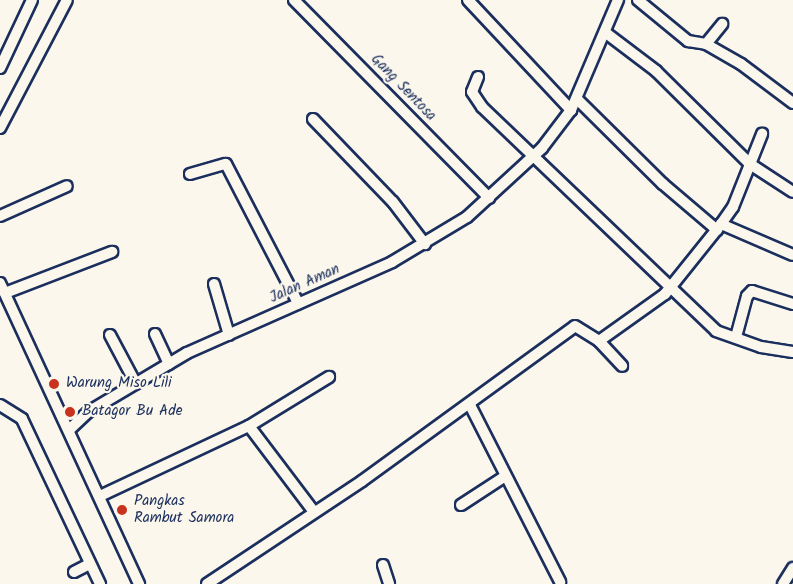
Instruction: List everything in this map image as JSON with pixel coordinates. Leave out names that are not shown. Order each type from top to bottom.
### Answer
[{"type":"street","points":[[0,68],[32,0]]},
{"type":"street","points":[[0,128],[67,0]]},
{"type":"street","name":"Gang Sentosa","points":[[294,0],[489,198]]},
{"type":"street","points":[[468,0],[571,110]]},
{"type":"street","name":"Jalan Aman","points":[[70,429],[88,412],[169,364],[425,244],[467,217],[533,156],[571,110],[606,33],[618,0]]},
{"type":"street","points":[[638,0],[688,41],[705,44],[771,84],[793,103]]},
{"type":"street","points":[[705,44],[722,24]]},
{"type":"street","points":[[606,33],[656,71],[750,164],[793,192]]},
{"type":"street","points":[[478,77],[474,97],[716,331],[761,347],[793,352]]},
{"type":"street","points":[[577,99],[663,184],[719,227],[793,255]]},
{"type":"street","points":[[313,119],[393,202],[425,244]]},
{"type":"street","points":[[599,341],[671,287],[719,227],[734,207],[762,134]]},
{"type":"street","points":[[190,174],[226,164],[298,303]]},
{"type":"street","points":[[0,216],[67,186]]},
{"type":"street","points":[[112,252],[2,288],[70,429],[139,584]]},
{"type":"street","points":[[214,284],[229,335]]},
{"type":"street","points":[[736,337],[748,293],[793,304]]},
{"type":"street","points":[[207,584],[470,405],[575,326],[599,341],[622,366]]},
{"type":"street","points":[[155,334],[169,364]]},
{"type":"street","points":[[110,335],[135,384]]},
{"type":"street","points":[[100,496],[249,426],[329,377]]},
{"type":"street","points":[[0,405],[22,419],[100,584]]},
{"type":"street","points":[[470,405],[504,477],[560,582]]},
{"type":"street","points":[[249,426],[314,512]]},
{"type":"street","points":[[460,505],[504,477]]},
{"type":"street","points":[[74,572],[90,564]]},
{"type":"street","points":[[383,565],[389,584]]},
{"type":"street","points":[[783,584],[793,568]]},
{"type":"place","name":"Warung Miso Lili","points":[[54,384]]},
{"type":"place","name":"Batagor Bu Ade","points":[[70,412]]},
{"type":"place","name":"Pangkas Rambut Samora","points":[[122,510]]}]
